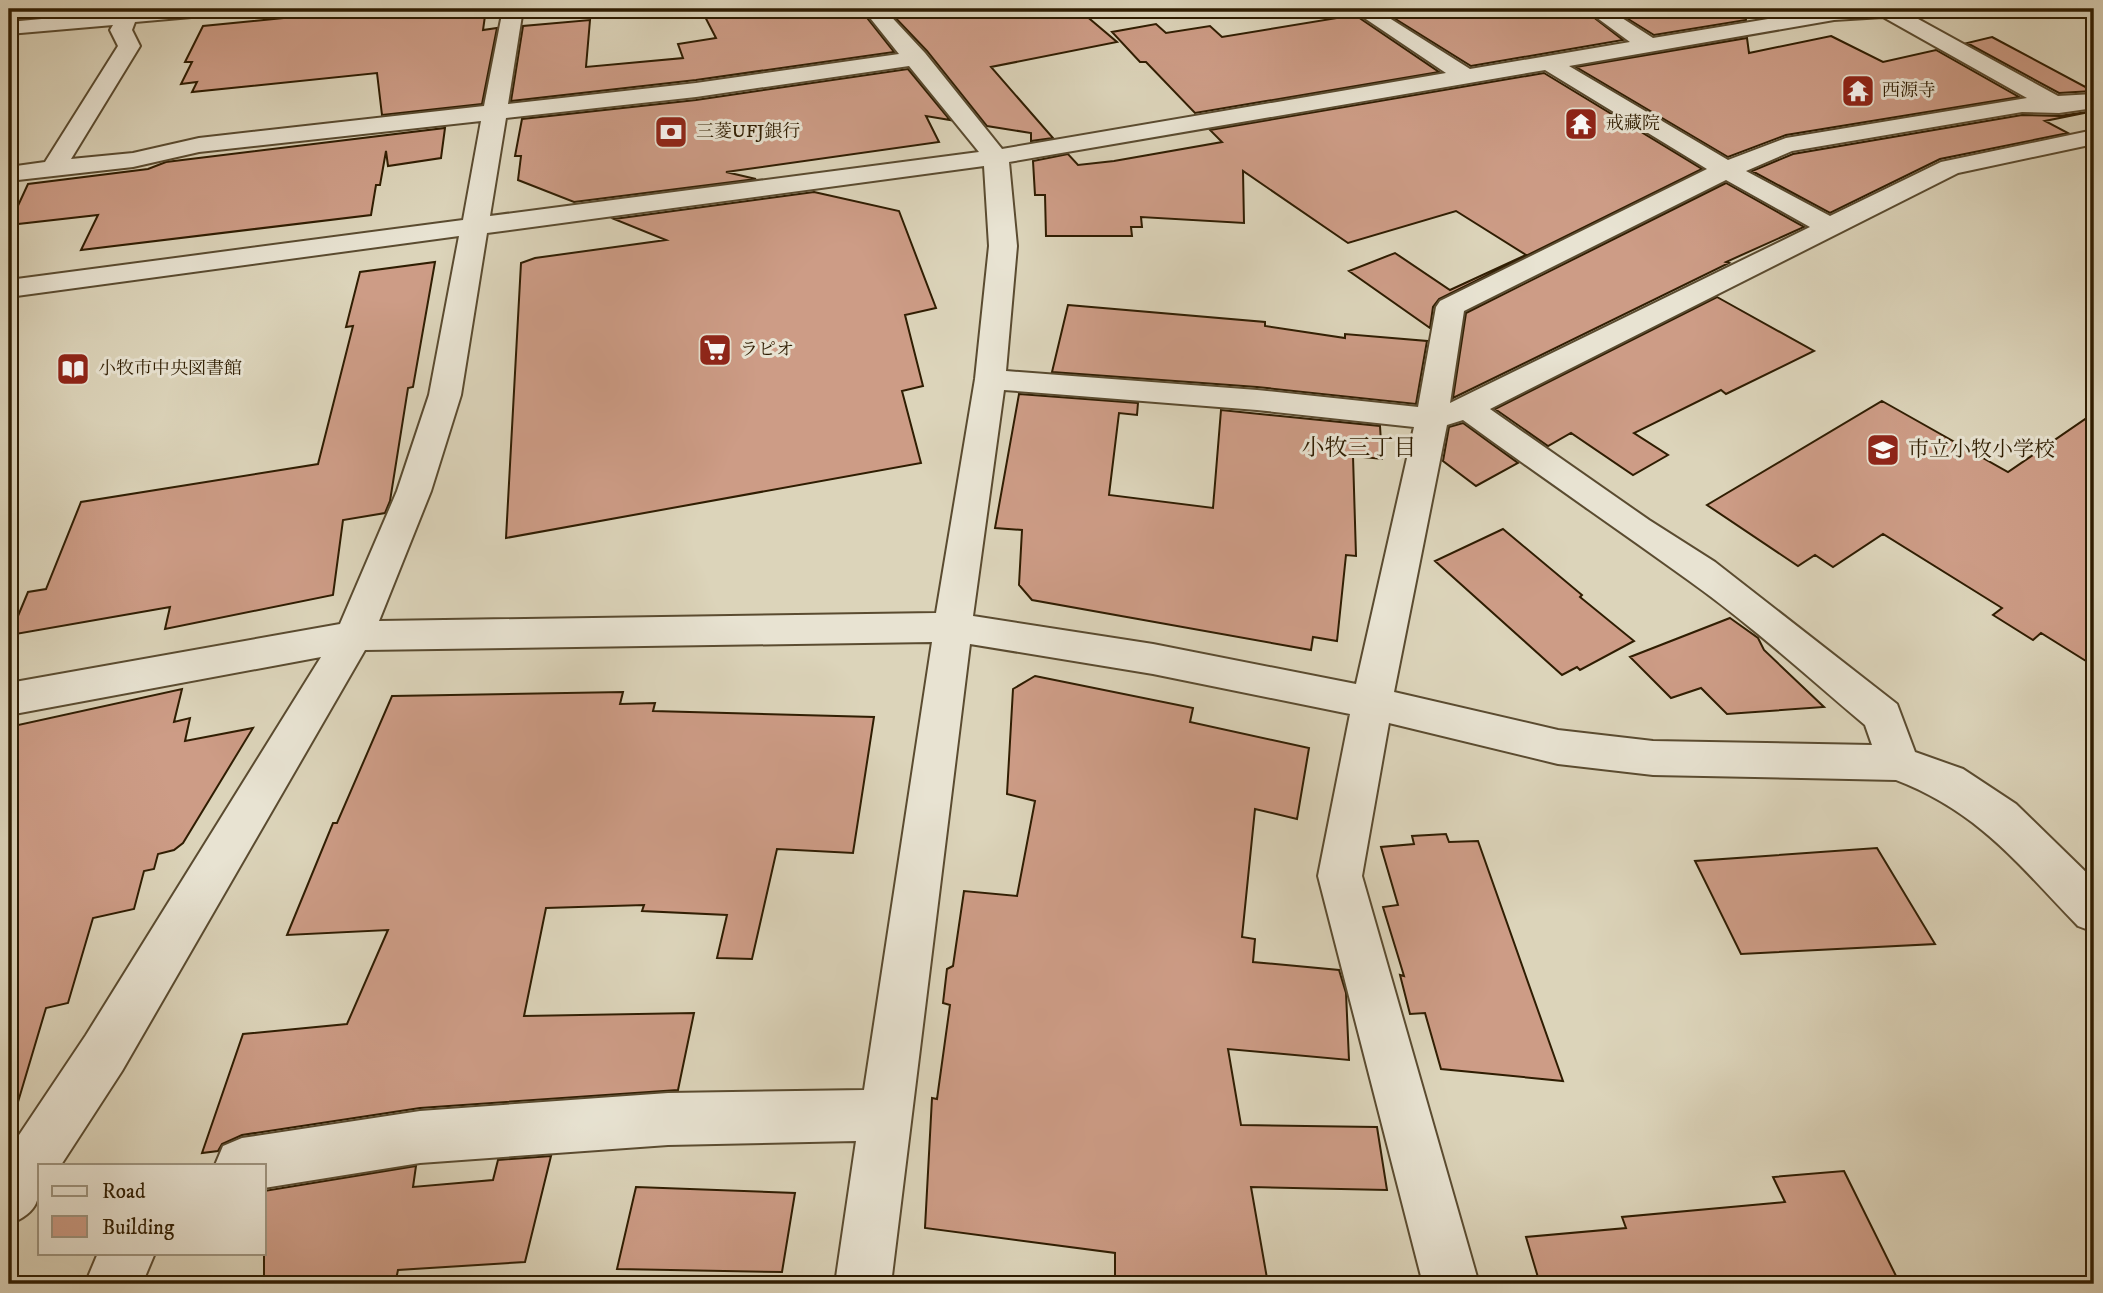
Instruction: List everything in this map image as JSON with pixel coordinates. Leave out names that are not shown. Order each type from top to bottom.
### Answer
[{"type":"street","points":[[9,26],[20,9]]},
{"type":"street","points":[[9,26],[214,9]]},
{"type":"street","points":[[9,1197],[104,1053],[354,636],[414,491],[445,395],[513,9]]},
{"type":"street","points":[[863,1284],[953,626],[990,379],[1003,246],[996,157],[917,58],[873,9]]},
{"type":"street","points":[[1361,9],[1467,77]]},
{"type":"street","points":[[1595,9],[1648,45]]},
{"type":"street","points":[[1886,9],[2094,125]]},
{"type":"street","points":[[9,288],[996,157],[1834,14],[1903,9]]},
{"type":"street","points":[[53,169],[129,46],[121,30],[128,17]]},
{"type":"street","points":[[9,174],[133,160],[199,145],[696,90],[917,58]]},
{"type":"street","points":[[1549,63],[1726,170],[1832,228]]},
{"type":"street","points":[[1451,1284],[1340,876],[1372,702],[1449,414],[1450,307],[1726,170],[1786,145],[2053,102],[2094,101]]},
{"type":"street","points":[[1449,414],[1832,228],[1950,167],[2094,137]]},
{"type":"street","points":[[990,379],[1449,414],[1702,571],[1780,631],[1884,716],[1898,763]]},
{"type":"street","points":[[9,699],[354,636],[953,626],[1153,659],[1372,702],[1558,747],[1653,758],[1898,763],[1948,782],[2001,817],[2094,911]]},
{"type":"street","points":[[248,1164],[420,1137],[668,1119],[888,1115]]},
{"type":"street","points":[[9,1203],[38,1198]]},
{"type":"street","points":[[113,1284],[127,1254]]},
{"type":"building","points":[[305,9],[486,9],[483,30],[497,28],[482,104],[382,115],[377,73],[192,92],[197,82],[181,84],[192,62],[185,62],[203,26],[303,16]]},
{"type":"building","points":[[701,9],[860,9],[894,52],[696,80],[511,101],[523,26],[590,20],[586,67],[683,58],[678,44],[716,38]]},
{"type":"building","points":[[887,9],[1078,9],[1117,42],[991,67],[1053,138],[1031,141],[1031,133],[987,126],[927,51]]},
{"type":"building","points":[[1583,9],[1623,40],[1471,66],[1381,10]]},
{"type":"building","points":[[1612,9],[1745,9],[1746,20],[1654,35]]},
{"type":"building","points":[[1355,15],[1439,72],[1195,113],[1146,62],[1140,62],[1112,32],[1156,24],[1166,33],[1210,26],[1222,37]]},
{"type":"building","name":"西源寺","points":[[1831,36],[1883,62],[1936,50],[2019,97],[1786,135],[1728,157],[1576,67],[1747,38],[1749,53]]},
{"type":"building","points":[[1992,37],[2093,91],[2059,93],[1967,43]]},
{"type":"building","points":[[908,69],[950,120],[926,116],[939,142],[726,172],[756,179],[574,202],[518,180],[521,156],[515,156],[522,119],[696,100]]},
{"type":"building","points":[[1544,73],[1702,169],[1439,299],[1433,307],[1430,328],[1349,271],[1395,253],[1450,290],[1526,255],[1456,211],[1348,243],[1243,171],[1244,223],[1141,217],[1142,227],[1131,227],[1132,236],[1046,236],[1045,195],[1035,195],[1033,161],[1068,154],[1078,165],[1114,161],[1222,142],[1210,130]]},
{"type":"building","points":[[2094,111],[2045,121],[2068,133],[1940,159],[1830,213],[1752,171],[1793,154],[2022,115],[2059,116]]},
{"type":"building","points":[[445,128],[441,158],[388,166],[386,151],[371,215],[81,250],[98,215],[9,225],[28,184],[148,169],[166,162]]},
{"type":"building","points":[[1726,183],[1804,227],[1726,262],[1729,263],[1453,398],[1466,313]]},
{"type":"building","name":"ラピオ","points":[[814,192],[899,211],[936,308],[905,315],[923,386],[902,391],[921,463],[506,538],[521,263],[535,258],[666,240],[614,219]]},
{"type":"building","points":[[435,262],[413,387],[408,388],[390,501],[385,513],[343,520],[333,595],[165,629],[170,607],[10,635],[28,592],[46,589],[81,502],[318,464],[353,326],[346,327],[360,272]]},
{"type":"building","points":[[1717,297],[1814,351],[1726,394],[1721,390],[1634,433],[1668,455],[1633,475],[1571,433],[1548,446],[1495,409]]},
{"type":"building","points":[[1068,305],[1265,322],[1265,326],[1345,338],[1345,334],[1427,341],[1416,404],[1257,387],[1052,372]]},
{"type":"building","points":[[1019,394],[1138,403],[1137,415],[1119,413],[1109,495],[1213,508],[1221,410],[1380,426],[1382,459],[1353,456],[1356,556],[1346,555],[1337,641],[1313,637],[1311,650],[1032,600],[1019,585],[1022,530],[995,528]]},
{"type":"building","points":[[1882,401],[2008,472],[2094,413],[2094,666],[2041,633],[2033,640],[1993,615],[2002,608],[1883,534],[1833,567],[1815,555],[1798,566],[1707,505]]},
{"type":"building","points":[[1463,423],[1518,463],[1476,486],[1443,461],[1449,427]]},
{"type":"building","points":[[1503,529],[1634,641],[1580,670],[1577,667],[1562,675],[1435,561]]},
{"type":"building","points":[[1730,618],[1758,638],[1764,650],[1824,707],[1727,714],[1701,688],[1671,698],[1630,657]]},
{"type":"building","points":[[1035,676],[1193,708],[1190,722],[1309,748],[1297,819],[1255,809],[1242,937],[1255,939],[1253,962],[1339,970],[1346,993],[1349,1060],[1228,1049],[1241,1125],[1377,1127],[1387,1190],[1251,1187],[1268,1284],[1115,1284],[1115,1253],[925,1228],[932,1098],[937,1099],[950,1005],[943,1003],[947,969],[953,966],[964,891],[1017,896],[1035,801],[1007,794],[1013,689]]},
{"type":"building","points":[[182,689],[174,722],[190,718],[185,741],[253,728],[183,843],[174,850],[158,854],[154,869],[144,871],[134,909],[93,918],[68,1003],[46,1008],[18,1102],[9,1101],[9,727]]},
{"type":"building","points":[[623,692],[620,704],[655,703],[653,711],[874,717],[853,853],[777,849],[752,959],[717,958],[727,915],[642,911],[644,905],[546,908],[524,1016],[694,1013],[678,1090],[420,1108],[242,1135],[222,1144],[218,1151],[202,1153],[243,1034],[347,1024],[388,930],[287,935],[333,823],[337,823],[392,696]]},
{"type":"building","points":[[1446,834],[1449,842],[1478,841],[1563,1081],[1441,1069],[1425,1013],[1410,1014],[1400,975],[1404,976],[1383,907],[1398,905],[1381,847],[1414,844],[1412,836]]},
{"type":"building","points":[[1877,848],[1935,944],[1741,954],[1695,861]]},
{"type":"building","points":[[551,1156],[525,1262],[398,1270],[395,1284],[264,1284],[266,1191],[416,1166],[413,1187],[493,1180],[498,1160]]},
{"type":"building","points":[[1844,1171],[1900,1284],[1540,1284],[1526,1237],[1626,1228],[1622,1217],[1785,1202],[1773,1177]]},
{"type":"building","points":[[636,1187],[795,1193],[782,1272],[617,1269]]},
{"type":"place","name":"西源寺","points":[[1858,91]]},
{"type":"place","name":"戒藏院","points":[[1581,124]]},
{"type":"place","name":"三菱UFJ銀行","points":[[671,132]]},
{"type":"place","name":"ラピオ","points":[[715,350]]},
{"type":"place","name":"小牧市中央図書館","points":[[73,369]]},
{"type":"place","name":"市立小牧小学校","points":[[1883,450]]},
{"type":"district","name":"小牧三丁目","points":[[1359,448]]}]
